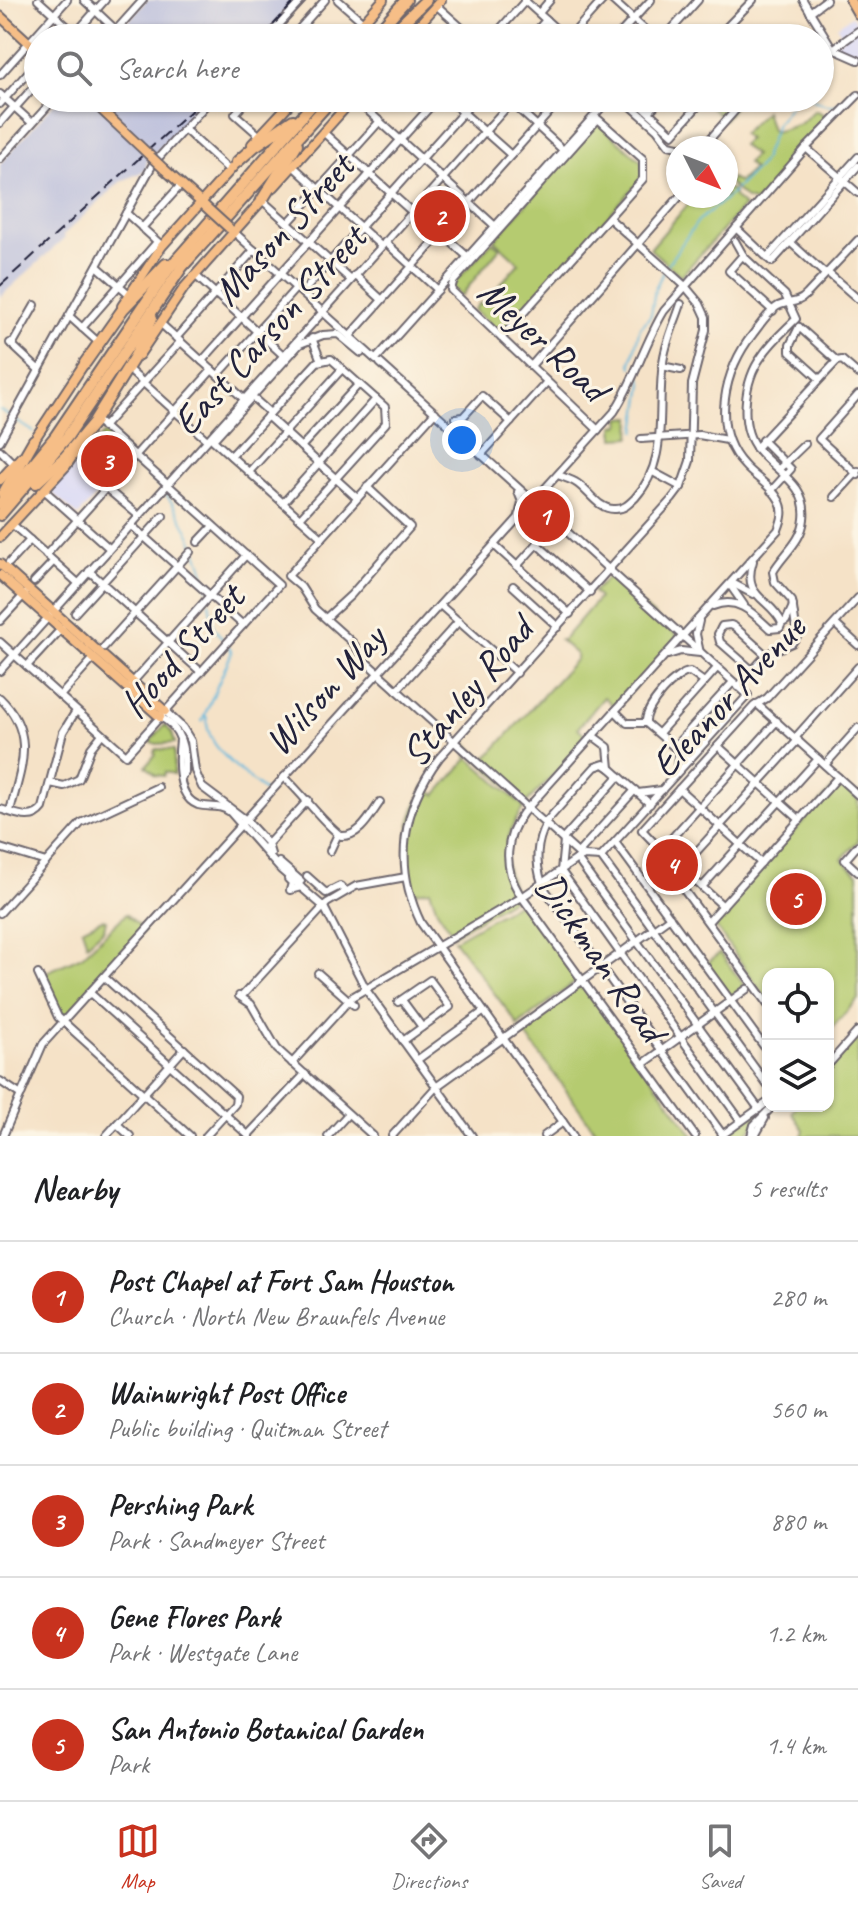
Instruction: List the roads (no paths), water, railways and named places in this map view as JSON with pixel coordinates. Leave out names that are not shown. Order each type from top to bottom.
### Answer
[{"type":"highway","points":[[385,24],[406,0]]},
{"type":"highway","points":[[404,24],[431,1]]},
{"type":"highway","points":[[233,166],[301,112]]},
{"type":"highway","points":[[89,396],[158,283],[304,112]]},
{"type":"highway","points":[[0,516],[46,463],[75,416],[164,291],[210,234],[321,112]]},
{"type":"highway","points":[[262,200],[301,138],[322,112]]},
{"type":"highway","points":[[85,363],[123,309],[209,220]]},
{"type":"highway","points":[[0,516],[100,423],[163,299],[210,234]]},
{"type":"highway","points":[[0,504],[75,416]]},
{"type":"highway","points":[[0,497],[34,440]]},
{"type":"main road","points":[[363,22],[383,0]]},
{"type":"main road","points":[[850,0],[858,14]]},
{"type":"main road","points":[[416,24],[431,1]]},
{"type":"main road","points":[[1,18],[24,38]]},
{"type":"main road","points":[[104,112],[232,230]]},
{"type":"main road","points":[[0,480],[34,440],[160,244],[204,204],[279,112]]},
{"type":"main road","points":[[0,536],[44,490],[100,423],[106,404],[195,275],[232,230],[341,112]]},
{"type":"main road","points":[[4,564],[62,628],[99,652]]},
{"type":"main road","points":[[0,575],[99,652],[163,714]]},
{"type":"street","points":[[38,0],[65,24]]},
{"type":"street","points":[[45,24],[67,0]]},
{"type":"street","points":[[84,0],[110,24]]},
{"type":"street","points":[[86,24],[105,0]]},
{"type":"street","points":[[121,24],[143,0]]},
{"type":"street","points":[[280,24],[302,0]]},
{"type":"street","points":[[302,24],[325,0]]},
{"type":"street","points":[[338,0],[363,22]]},
{"type":"street","points":[[504,24],[525,0],[551,24]]},
{"type":"street","points":[[539,13],[550,0]]},
{"type":"street","points":[[581,24],[603,0]]},
{"type":"street","points":[[612,0],[639,24]]},
{"type":"street","points":[[629,24],[651,0]]},
{"type":"street","points":[[677,24],[698,0]]},
{"type":"street","points":[[803,0],[817,24]]},
{"type":"street","points":[[810,12],[826,0]]},
{"type":"street","points":[[431,1],[457,24]]},
{"type":"street","points":[[728,24],[747,2]]},
{"type":"street","points":[[542,24],[546,20]]},
{"type":"street","points":[[834,48],[858,31]]},
{"type":"street","points":[[0,75],[24,48]]},
{"type":"street","points":[[834,49],[858,60]]},
{"type":"street","points":[[24,76],[2,99],[32,123]]},
{"type":"street","name":"Wilson Way","points":[[3,1131],[39,1050],[614,412],[631,384],[657,321],[806,148],[858,95]]},
{"type":"street","points":[[0,123],[24,97]]},
{"type":"street","points":[[0,159],[42,112]]},
{"type":"street","points":[[0,441],[153,164],[199,112]]},
{"type":"street","points":[[237,112],[235,114],[260,136]]},
{"type":"street","points":[[370,112],[495,226]]},
{"type":"street","name":"Mason Street","points":[[202,361],[426,112]]},
{"type":"street","name":"East Carson Street","points":[[0,671],[502,112]]},
{"type":"street","points":[[525,112],[563,150]]},
{"type":"street","points":[[350,336],[550,112]]},
{"type":"street","points":[[378,361],[597,112]]},
{"type":"street","points":[[638,112],[666,141]]},
{"type":"street","points":[[649,112],[673,134],[693,112]]},
{"type":"street","points":[[713,136],[734,112]]},
{"type":"street","points":[[46,555],[174,412],[331,261],[463,113],[511,155]]},
{"type":"street","name":"Meyer Road","points":[[598,430],[451,290],[453,282],[598,119],[644,161],[643,179],[609,218]]},
{"type":"street","points":[[288,223],[380,121]]},
{"type":"street","points":[[184,129],[233,166]]},
{"type":"street","points":[[323,132],[412,212],[416,211],[468,257]]},
{"type":"street","points":[[806,148],[858,193]]},
{"type":"street","points":[[769,260],[790,242],[858,157]]},
{"type":"street","points":[[293,166],[438,290]]},
{"type":"street","points":[[769,260],[858,166]]},
{"type":"street","points":[[142,228],[181,185]]},
{"type":"street","points":[[262,200],[331,261],[381,299]]},
{"type":"street","points":[[531,366],[670,208]]},
{"type":"street","points":[[82,328],[118,285],[160,244],[126,213]]},
{"type":"street","points":[[501,338],[609,218]]},
{"type":"street","name":"Stanley Road","points":[[573,1136],[437,948],[413,907],[406,877],[404,843],[412,806],[428,774],[681,487],[690,461],[692,381],[706,321],[700,304],[685,286],[609,218]]},
{"type":"street","points":[[736,228],[769,260]]},
{"type":"street","points":[[232,230],[748,695],[601,857],[579,856]]},
{"type":"street","points":[[762,440],[791,469],[771,491],[744,466],[727,440],[725,401],[733,367],[744,345],[773,311],[780,305],[799,302],[858,240]]},
{"type":"street","points":[[735,241],[743,255],[783,292],[797,323],[837,361],[844,361],[858,374]]},
{"type":"street","points":[[790,242],[858,299]]},
{"type":"street","points":[[130,685],[246,555],[164,488],[100,423],[116,413],[143,383],[254,250]]},
{"type":"street","points":[[743,255],[729,271],[773,311]]},
{"type":"street","points":[[97,266],[129,294]]},
{"type":"street","points":[[195,275],[283,355]]},
{"type":"street","points":[[558,475],[577,484],[604,507],[614,509],[623,508],[645,486],[653,472],[661,438],[662,366],[681,304]]},
{"type":"street","points":[[35,305],[11,344],[39,370]]},
{"type":"street","points":[[69,316],[98,342]]},
{"type":"street","points":[[657,321],[672,332]]},
{"type":"street","points":[[160,323],[268,415],[357,498]]},
{"type":"street","points":[[797,323],[790,352],[820,379]]},
{"type":"street","points":[[675,776],[676,748],[735,684],[754,673],[766,655],[792,643],[797,636],[791,599],[773,577],[775,569],[798,538],[804,521],[801,494],[786,475],[756,448],[746,419],[752,377],[762,355],[797,323]]},
{"type":"street","points":[[248,398],[300,344],[312,338],[338,334],[361,353]]},
{"type":"street","points":[[312,338],[321,361]]},
{"type":"street","points":[[231,456],[316,362],[331,359],[385,407],[386,423],[300,518]]},
{"type":"street","points":[[756,448],[837,361]]},
{"type":"street","points":[[662,366],[681,370]]},
{"type":"street","points":[[249,472],[342,369]]},
{"type":"street","points":[[129,370],[322,538]]},
{"type":"street","points":[[481,455],[546,383]]},
{"type":"street","points":[[301,447],[359,384]]},
{"type":"street","points":[[834,497],[857,473],[819,439],[858,395]]},
{"type":"street","points":[[456,418],[463,417],[482,396],[511,422]]},
{"type":"street","points":[[283,503],[376,399]]},
{"type":"street","points":[[106,404],[116,413]]},
{"type":"street","name":"Hood Street","points":[[326,618],[288,576],[435,412]]},
{"type":"street","name":"Meyer Road","points":[[641,439],[692,436],[727,440]]},
{"type":"street","points":[[779,469],[805,444]]},
{"type":"street","points":[[0,450],[14,464]]},
{"type":"street","points":[[653,472],[681,487]]},
{"type":"street","points":[[508,480],[521,497],[518,519]]},
{"type":"street","points":[[367,487],[410,527],[351,595],[326,618],[353,643],[378,673],[579,856],[759,1109]]},
{"type":"street","points":[[106,488],[139,516]]},
{"type":"street","points":[[44,490],[109,548]]},
{"type":"street","name":"Dickman Road","points":[[695,1136],[522,897],[510,873],[508,851],[512,831],[528,808],[776,533],[782,505],[771,491]]},
{"type":"street","points":[[75,613],[163,516]]},
{"type":"street","points":[[517,566],[556,523]]},
{"type":"street","points":[[12,524],[78,583]]},
{"type":"street","points":[[131,525],[243,625]]},
{"type":"street","points":[[198,542],[213,526]]},
{"type":"street","points":[[4,564],[30,540]]},
{"type":"street","points":[[537,544],[590,592]]},
{"type":"street","points":[[494,545],[570,614]]},
{"type":"street","points":[[60,696],[190,552]]},
{"type":"street","name":"Hood Street","points":[[102,734],[126,755],[279,585],[246,555]]},
{"type":"street","points":[[755,557],[750,582],[759,599]]},
{"type":"street","points":[[34,582],[53,562]]},
{"type":"street","points":[[89,571],[201,672]]},
{"type":"street","points":[[731,584],[759,599],[779,616],[779,648]]},
{"type":"street","points":[[731,584],[747,609]]},
{"type":"street","points":[[513,586],[558,627]]},
{"type":"street","points":[[0,621],[25,594]]},
{"type":"street","name":"Eleanor Avenue","points":[[661,850],[643,833],[643,829],[858,598]]},
{"type":"street","points":[[700,653],[696,634],[705,612],[724,603],[737,603],[770,629],[786,621],[793,606]]},
{"type":"street","points":[[440,605],[517,673]]},
{"type":"street","points":[[397,690],[459,621]]},
{"type":"street","points":[[754,673],[720,642],[719,629],[726,624],[731,625],[766,655]]},
{"type":"street","points":[[835,624],[858,645]]},
{"type":"street","points":[[27,666],[62,628]]},
{"type":"street","points":[[0,642],[102,734],[91,748],[79,779],[64,786],[50,783]]},
{"type":"street","points":[[662,659],[681,651],[700,653]]},
{"type":"street","points":[[674,877],[858,667]]},
{"type":"street","points":[[659,733],[717,668]]},
{"type":"street","points":[[646,723],[647,710],[680,674],[690,672],[704,682]]},
{"type":"street","points":[[0,698],[17,718],[25,748],[10,811]]},
{"type":"street","points":[[757,704],[858,795]]},
{"type":"street","points":[[0,809],[33,817],[39,813],[63,732],[76,711]]},
{"type":"street","points":[[615,711],[627,723],[646,723],[689,760]]},
{"type":"street","points":[[163,714],[180,739],[184,791],[191,801],[200,805],[220,806],[236,814],[255,809]]},
{"type":"street","points":[[163,714],[183,728],[191,741],[196,774],[202,787],[236,814],[266,846],[292,881],[290,890],[301,887],[324,907]]},
{"type":"street","points":[[661,850],[777,721]]},
{"type":"street","points":[[825,765],[858,728]]},
{"type":"street","points":[[593,736],[608,747],[610,768]]},
{"type":"street","points":[[718,746],[800,820]]},
{"type":"street","points":[[702,887],[818,759]]},
{"type":"street","points":[[650,804],[610,768],[604,764],[595,767],[546,824],[537,851],[541,884],[722,1135],[762,1107]]},
{"type":"street","points":[[619,776],[564,840],[561,871],[741,1121]]},
{"type":"street","points":[[284,777],[322,819],[346,837],[359,830],[380,802]]},
{"type":"street","points":[[708,922],[838,777]]},
{"type":"street","points":[[0,913],[81,823],[158,787]]},
{"type":"street","points":[[679,789],[761,863]]},
{"type":"street","points":[[292,1063],[365,988],[437,948],[561,871],[579,856],[636,791],[662,790]]},
{"type":"street","points":[[266,846],[308,800]]},
{"type":"street","points":[[252,830],[255,809]]},
{"type":"street","points":[[232,835],[237,826],[236,814]]},
{"type":"street","points":[[232,835],[252,830]]},
{"type":"street","points":[[330,851],[338,834]]},
{"type":"street","points":[[615,842],[762,1044]]},
{"type":"street","points":[[858,845],[845,860],[858,872]]},
{"type":"street","points":[[266,846],[272,856],[326,893],[338,886],[345,891]]},
{"type":"street","points":[[0,848],[46,862]]},
{"type":"street","points":[[661,850],[723,906]]},
{"type":"street","points":[[661,850],[665,864],[762,997]]},
{"type":"street","points":[[601,857],[762,1078]]},
{"type":"street","points":[[302,875],[318,896],[365,988],[472,1136]]},
{"type":"street","points":[[373,1136],[273,1045],[253,1006],[240,996],[324,907],[345,891],[406,877]]},
{"type":"street","points":[[392,1136],[436,1087],[670,917]]},
{"type":"street","points":[[318,973],[351,1002]]},
{"type":"street","points":[[38,974],[54,1013],[190,1136]]},
{"type":"street","points":[[359,976],[377,982]]},
{"type":"street","points":[[104,977],[231,1090],[237,1100],[206,1136]]},
{"type":"street","points":[[403,1041],[450,1007],[430,980],[400,1001],[422,1027]]},
{"type":"street","points":[[643,1064],[747,989]]},
{"type":"street","points":[[90,993],[249,1136],[305,1074]]},
{"type":"street","points":[[417,1060],[483,1012]]},
{"type":"street","points":[[834,1058],[858,1031]]},
{"type":"street","points":[[106,1136],[184,1049]]},
{"type":"street","points":[[0,1081],[21,1095]]},
{"type":"street","points":[[753,1136],[758,1122],[769,1112]]},
{"type":"street","points":[[753,1136],[770,1112]]},
{"type":"street","points":[[328,1136],[348,1114]]},
{"type":"street","points":[[544,1136],[563,1122]]},
{"type":"street","points":[[117,1124],[130,1136]]},
{"type":"waterway","points":[[834,104],[848,99]]},
{"type":"waterway","points":[[738,187],[762,163],[777,123],[785,112]]},
{"type":"waterway","points":[[667,265],[698,221],[714,208]]},
{"type":"waterway","points":[[632,367],[640,328],[651,315],[655,289],[663,272]]},
{"type":"waterway","points":[[636,431],[643,383],[640,376]]},
{"type":"waterway","points":[[0,410],[10,416]]},
{"type":"waterway","points":[[15,420],[34,432]]},
{"type":"waterway","points":[[134,462],[161,488]]},
{"type":"waterway","points":[[165,493],[192,539],[208,589]]},
{"type":"waterway","points":[[209,602],[213,626],[224,641]]},
{"type":"waterway","points":[[202,721],[232,652],[228,645]]},
{"type":"waterway","points":[[205,715],[212,740],[219,750],[265,792]]},
{"type":"railway","points":[[274,24],[296,0]]},
{"type":"railway","points":[[0,286],[190,112]]},
{"type":"place","name":"Wainwright Post Office","points":[[440,216]]},
{"type":"place","name":"Pershing Park","points":[[107,461]]},
{"type":"place","name":"Post Chapel at Fort Sam Houston","points":[[544,516]]},
{"type":"place","name":"Gene Flores Park","points":[[672,865]]},
{"type":"place","name":"San Antonio Botanical Garden","points":[[796,899]]}]
